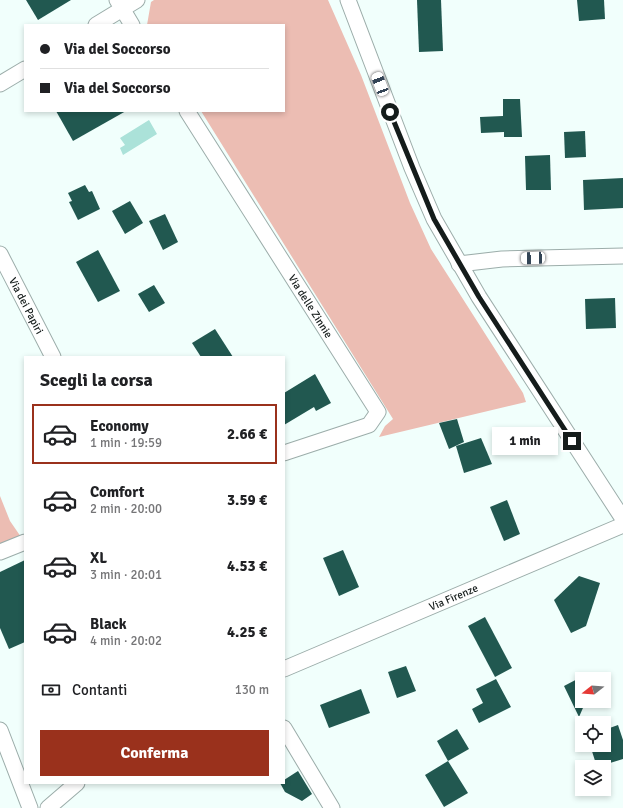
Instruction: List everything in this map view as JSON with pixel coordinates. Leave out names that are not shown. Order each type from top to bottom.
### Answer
[{"type":"street","points":[[97,24],[120,5],[137,0]]},
{"type":"street","points":[[348,0],[412,168],[434,219],[459,264],[623,519]]},
{"type":"street","points":[[120,5],[131,24]]},
{"type":"street","points":[[0,84],[24,70]]},
{"type":"street","name":"Via delle Zinnie","points":[[188,112],[378,412],[369,425],[285,453]]},
{"type":"street","name":"Via dei Papiri","points":[[0,254],[52,356]]},
{"type":"street","points":[[459,264],[502,259],[623,256]]},
{"type":"street","name":"Via Firenze","points":[[285,669],[623,525]]},
{"type":"street","points":[[0,552],[24,542]]},
{"type":"street","points":[[0,730],[30,808]]},
{"type":"street","points":[[285,730],[332,808]]},
{"type":"street","points":[[48,808],[77,784]]},
{"type":"shaded area","points":[[154,0],[328,0],[361,75],[410,203],[431,249],[523,393],[526,402],[379,437],[385,426],[393,419],[202,112],[285,112],[285,24],[147,24],[151,2]]},
{"type":"shaded area","points":[[149,120],[157,134],[123,155],[120,148],[125,145],[120,138]]},
{"type":"shaded area","points":[[0,496],[10,521],[21,537],[0,545]]},
{"type":"building","points":[[26,0],[71,0],[38,20]]},
{"type":"building","points":[[417,0],[441,0],[443,51],[419,52]]},
{"type":"building","points":[[577,0],[604,0],[605,19],[579,21]]},
{"type":"building","points":[[503,99],[520,99],[522,137],[504,137],[504,132],[481,133],[480,117],[503,116]]},
{"type":"building","points":[[57,112],[124,112],[73,141]]},
{"type":"building","points":[[585,131],[586,157],[565,158],[564,132]]},
{"type":"building","points":[[550,155],[551,190],[526,190],[525,156]]},
{"type":"building","points":[[623,178],[623,208],[584,210],[583,180]]},
{"type":"building","points":[[85,185],[89,192],[92,191],[100,209],[78,220],[69,202],[72,201],[68,193]]},
{"type":"building","points":[[130,201],[143,223],[125,234],[112,211]]},
{"type":"building","points":[[165,214],[178,242],[163,250],[149,221]]},
{"type":"building","points":[[98,250],[120,291],[98,302],[76,262]]},
{"type":"building","points":[[154,285],[165,303],[149,312],[138,294]]},
{"type":"building","points":[[615,298],[616,328],[586,329],[585,299]]},
{"type":"building","points":[[215,329],[232,356],[200,356],[192,343]]},
{"type":"building","points":[[315,374],[331,403],[316,411],[314,407],[285,424],[285,392]]},
{"type":"building","points":[[457,419],[464,442],[449,449],[439,423]]},
{"type":"building","points":[[481,438],[492,464],[464,473],[456,446]]},
{"type":"building","points":[[507,500],[520,534],[504,541],[490,507]]},
{"type":"building","points":[[343,550],[359,587],[339,596],[323,558]]},
{"type":"building","points":[[24,560],[24,642],[9,649],[0,628],[0,572]]},
{"type":"building","points":[[579,576],[600,583],[586,626],[571,633],[554,600]]},
{"type":"building","points":[[485,617],[512,668],[495,677],[468,626]]},
{"type":"building","points":[[406,666],[416,691],[397,698],[388,672]]},
{"type":"building","points":[[496,679],[511,707],[479,723],[472,709],[483,703],[476,689]]},
{"type":"building","points":[[575,680],[575,708],[583,708],[579,716],[579,716],[564,686]]},
{"type":"building","points":[[361,689],[370,713],[329,728],[320,705]]},
{"type":"building","points":[[618,725],[623,740],[623,759],[611,763],[611,760],[595,760],[592,752],[611,752],[611,728]]},
{"type":"building","points":[[457,729],[469,749],[448,761],[437,741]]},
{"type":"building","points":[[448,761],[468,793],[444,807],[425,775]]},
{"type":"building","points":[[298,771],[312,794],[302,801],[285,792],[281,784],[285,784],[285,779]]},
{"type":"route","points":[[390,112],[434,219],[479,297],[572,441]]}]
